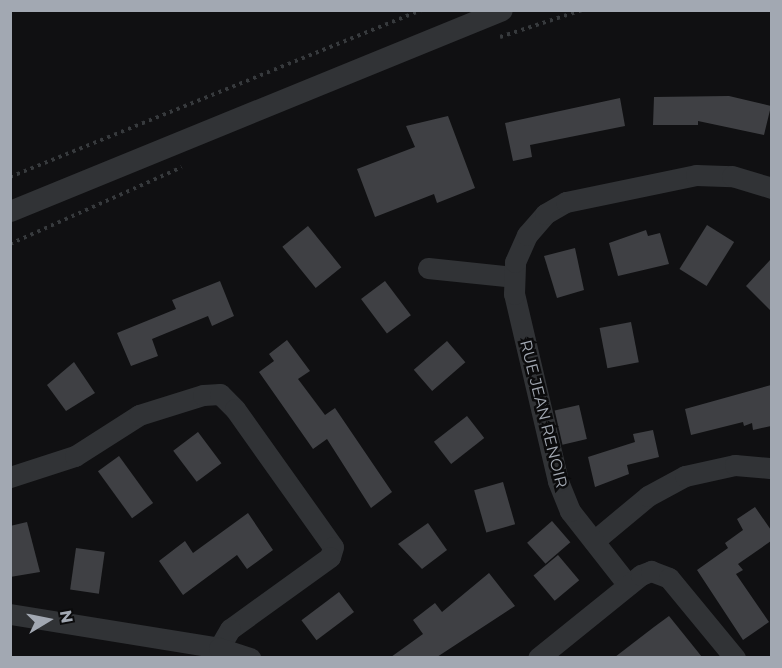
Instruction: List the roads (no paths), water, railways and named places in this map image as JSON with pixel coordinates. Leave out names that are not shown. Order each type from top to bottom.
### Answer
[{"type":"street","points":[[10,212],[502,10]]},
{"type":"street","name":"RUE JEAN RENOIR","points":[[628,585],[570,511],[558,481],[514,294],[515,262],[527,235],[545,214],[566,202],[696,175],[732,176],[771,188]]},
{"type":"street","points":[[428,268],[514,277]]},
{"type":"street","points":[[10,477],[75,456],[140,415],[203,394],[220,394],[235,409],[333,547],[330,557],[230,629],[219,648]]},
{"type":"street","points":[[594,541],[648,496],[685,476],[735,465],[771,468]]},
{"type":"street","points":[[538,657],[628,585],[651,571],[669,578],[735,657]]},
{"type":"street","points":[[10,614],[219,648],[250,657]]}]
